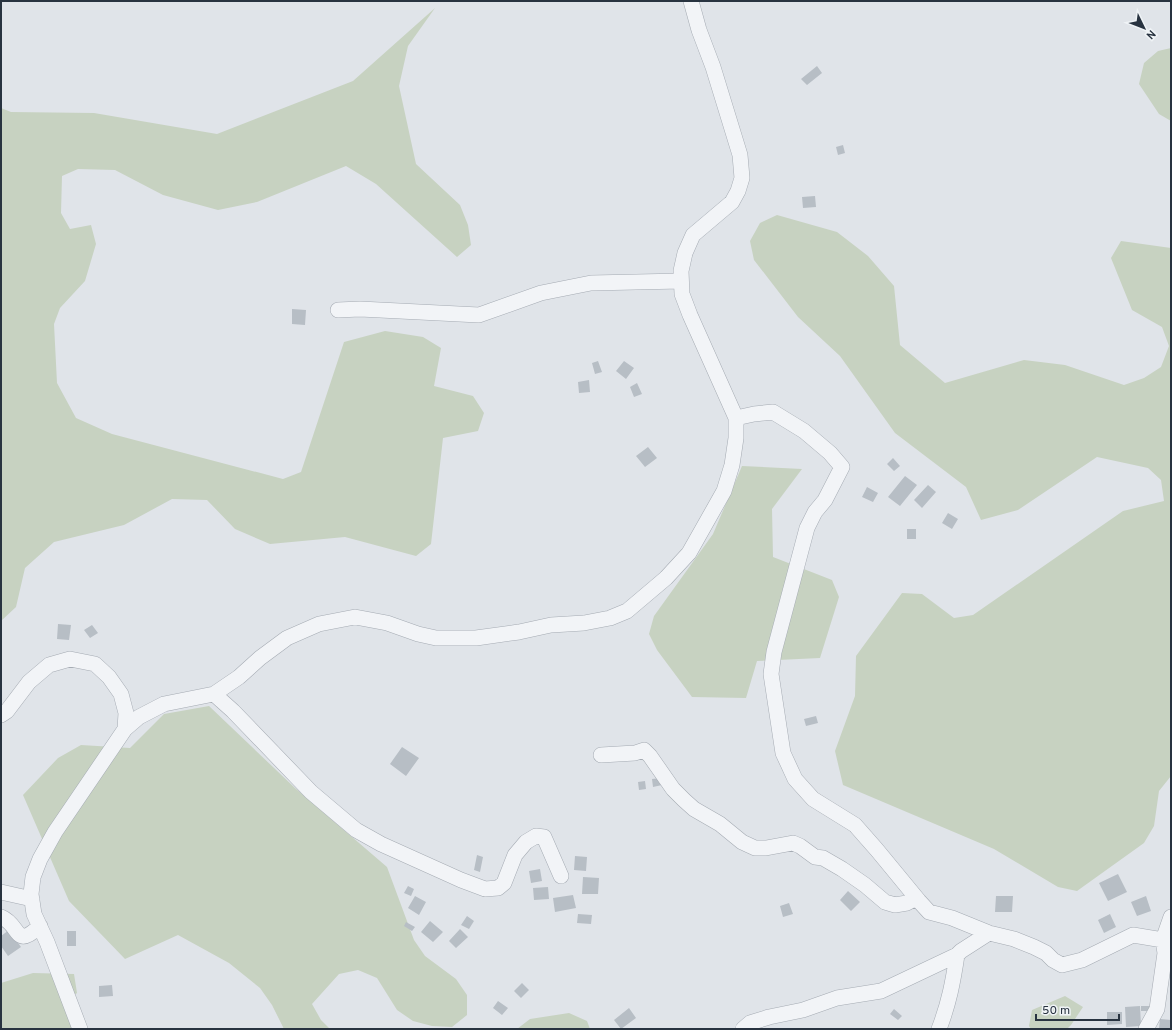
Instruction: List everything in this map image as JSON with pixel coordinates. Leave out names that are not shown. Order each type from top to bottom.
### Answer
[{"type":"street","points":[[80,1029],[34,914],[32,899],[33,878],[40,859],[54,832],[126,730],[139,717],[164,704],[214,694],[229,685],[260,658],[287,638],[319,624],[356,617],[387,623],[418,634],[436,638],[476,638],[519,632],[551,625],[584,623],[610,618],[627,611],[666,578],[689,553],[706,526],[724,492],[732,464],[736,438],[736,418],[682,294],[680,271],[684,253],[693,235],[732,202],[738,191],[742,178],[740,155],[691,1]]},
{"type":"street","points":[[338,310],[360,309],[480,316],[541,293],[591,283],[681,281]]},
{"type":"street","points":[[736,418],[773,412],[804,430],[830,453],[842,467],[825,500],[815,512],[807,528],[774,652],[771,674],[776,714],[783,753],[795,779],[813,799],[855,825],[929,912],[952,918],[989,933],[1014,939],[1046,953],[1053,960],[1062,965],[1082,960],[1133,935],[1163,940]]},
{"type":"street","points":[[1,716],[7,711],[29,682],[49,665],[70,659],[95,664],[108,677],[121,694],[126,713],[126,730]]},
{"type":"street","points":[[214,694],[233,711],[311,792],[356,830],[381,844],[461,880],[485,889],[498,888],[504,883],[515,855],[526,842],[536,836],[544,837],[561,876]]},
{"type":"street","points":[[601,755],[624,755],[644,750],[650,756],[673,789],[684,800],[694,809],[720,824],[742,842],[755,848],[766,848],[793,843],[800,846],[814,857],[823,858],[842,869],[865,885],[885,902],[895,905],[907,903],[916,898]]},
{"type":"street","points":[[1,892],[32,899]]},
{"type":"street","points":[[1,917],[10,922],[18,935],[24,937],[28,936],[40,926]]},
{"type":"street","points":[[1146,1029],[1157,1009],[1165,953],[1163,940],[1171,917]]},
{"type":"street","points":[[743,1029],[750,1023],[769,1017],[803,1010],[837,998],[881,990],[957,955],[989,933]]},
{"type":"street","points":[[939,1029],[946,1012],[953,987],[957,955]]},
{"type":"green space","points":[[435,8],[408,46],[399,86],[416,164],[460,205],[468,225],[471,245],[457,257],[376,184],[346,166],[257,202],[218,210],[163,195],[115,170],[78,169],[62,176],[61,213],[70,229],[91,225],[96,244],[85,281],[60,308],[54,324],[57,383],[76,418],[112,434],[283,479],[301,472],[344,342],[385,331],[423,337],[441,348],[434,386],[473,396],[484,413],[478,431],[443,438],[431,544],[416,556],[345,537],[270,544],[235,529],[207,500],[172,499],[124,525],[54,542],[25,568],[16,607],[1,621],[1,108],[11,112],[94,113],[217,134],[353,81]]},
{"type":"green space","points":[[1171,48],[1171,121],[1159,114],[1139,84],[1144,63],[1158,51]]},
{"type":"green space","points":[[777,215],[837,232],[868,256],[894,286],[900,345],[945,383],[1024,360],[1065,365],[1124,385],[1144,378],[1161,367],[1169,346],[1162,327],[1132,310],[1111,258],[1121,241],[1171,248],[1171,776],[1159,791],[1154,826],[1144,843],[1077,891],[1058,887],[994,849],[843,785],[835,751],[855,696],[856,656],[902,593],[922,594],[954,618],[973,615],[1123,511],[1164,501],[1161,480],[1148,468],[1097,457],[1018,510],[981,520],[966,487],[895,433],[840,356],[798,317],[754,260],[750,241],[760,223]]},
{"type":"green space","points":[[742,466],[802,469],[772,509],[773,557],[832,580],[839,597],[820,658],[757,661],[746,698],[692,697],[657,650],[649,634],[654,616],[713,534]]},
{"type":"green space","points":[[209,706],[295,788],[387,867],[414,940],[425,956],[456,979],[467,995],[467,1015],[452,1027],[432,1026],[413,1021],[397,1010],[377,978],[358,970],[339,974],[312,1004],[321,1020],[330,1029],[284,1029],[272,1005],[260,988],[229,963],[178,935],[125,959],[69,901],[23,795],[58,758],[81,745],[130,748],[164,714]]},
{"type":"green space","points":[[33,973],[74,974],[77,993],[63,1004],[76,1029],[1,1029],[1,983]]},
{"type":"green space","points":[[1065,996],[1083,1007],[1067,1029],[1031,1029],[1029,1026],[1032,1010]]},
{"type":"green space","points":[[569,1013],[587,1021],[590,1029],[517,1029],[530,1019]]},
{"type":"building","points":[[817,66],[822,73],[807,85],[801,79]]},
{"type":"building","points":[[843,145],[845,153],[838,155],[836,147]]},
{"type":"building","points":[[815,196],[816,207],[803,208],[802,197]]},
{"type":"building","points":[[292,309],[306,310],[305,325],[292,324]]},
{"type":"building","points":[[598,361],[602,372],[595,374],[592,363]]},
{"type":"building","points":[[624,361],[634,368],[626,379],[616,371]]},
{"type":"building","points":[[589,380],[590,392],[579,393],[578,382]]},
{"type":"building","points":[[637,383],[642,394],[634,397],[630,387]]},
{"type":"building","points":[[648,447],[657,458],[645,467],[636,456]]},
{"type":"building","points":[[893,458],[900,466],[894,471],[887,464]]},
{"type":"building","points":[[905,476],[917,485],[900,506],[888,497]]},
{"type":"building","points":[[928,485],[936,492],[922,508],[914,500]]},
{"type":"building","points":[[867,487],[878,493],[873,502],[862,497]]},
{"type":"building","points":[[948,513],[958,519],[952,529],[942,523]]},
{"type":"building","points":[[907,529],[916,529],[916,539],[907,539]]},
{"type":"building","points":[[58,624],[71,625],[69,640],[57,639]]},
{"type":"building","points":[[92,625],[98,633],[90,638],[84,630]]},
{"type":"building","points":[[816,716],[818,723],[806,726],[804,719]]},
{"type":"building","points":[[402,747],[419,758],[406,776],[390,764]]},
{"type":"building","points":[[661,778],[662,785],[653,787],[652,779]]},
{"type":"building","points":[[645,781],[646,789],[639,790],[638,782]]},
{"type":"building","points":[[477,855],[483,857],[480,872],[474,870]]},
{"type":"building","points":[[575,856],[587,857],[586,871],[574,870]]},
{"type":"building","points":[[540,869],[542,881],[531,883],[529,871]]},
{"type":"building","points":[[1118,874],[1127,892],[1108,901],[1099,883]]},
{"type":"building","points":[[583,877],[599,878],[598,894],[582,894]]},
{"type":"building","points":[[408,886],[414,889],[411,896],[404,893]]},
{"type":"building","points":[[548,887],[549,899],[534,900],[533,888]]},
{"type":"building","points":[[848,891],[860,902],[851,911],[840,900]]},
{"type":"building","points":[[573,895],[576,908],[555,912],[553,898]]},
{"type":"building","points":[[415,896],[426,902],[419,915],[408,908]]},
{"type":"building","points":[[996,896],[1013,896],[1012,912],[995,912]]},
{"type":"building","points":[[1146,896],[1151,911],[1137,916],[1131,902]]},
{"type":"building","points":[[789,903],[793,914],[783,917],[780,906]]},
{"type":"building","points":[[578,914],[592,915],[591,924],[577,923]]},
{"type":"building","points":[[1110,914],[1116,927],[1104,933],[1098,920]]},
{"type":"building","points":[[467,916],[474,921],[469,929],[461,925]]},
{"type":"building","points":[[430,921],[443,932],[433,942],[421,932]]},
{"type":"building","points":[[406,922],[415,927],[412,931],[404,926]]},
{"type":"building","points":[[460,929],[468,937],[456,948],[449,941]]},
{"type":"building","points":[[9,930],[21,947],[8,956],[1,946],[1,936]]},
{"type":"building","points":[[67,931],[76,931],[76,946],[67,946]]},
{"type":"building","points":[[522,983],[529,990],[521,998],[514,991]]},
{"type":"building","points":[[112,985],[113,996],[99,997],[99,986]]},
{"type":"building","points":[[498,1001],[508,1008],[502,1015],[493,1008]]},
{"type":"building","points":[[1140,1006],[1141,1026],[1126,1027],[1125,1007]]},
{"type":"building","points":[[1141,1006],[1152,1006],[1152,1011],[1141,1011]]},
{"type":"building","points":[[629,1008],[636,1018],[621,1029],[614,1020]]},
{"type":"building","points":[[894,1009],[902,1016],[898,1020],[890,1014]]},
{"type":"building","points":[[1107,1012],[1122,1012],[1122,1024],[1107,1025]]},
{"type":"building","points":[[1160,1019],[1171,1020],[1171,1029],[1159,1029]]}]
